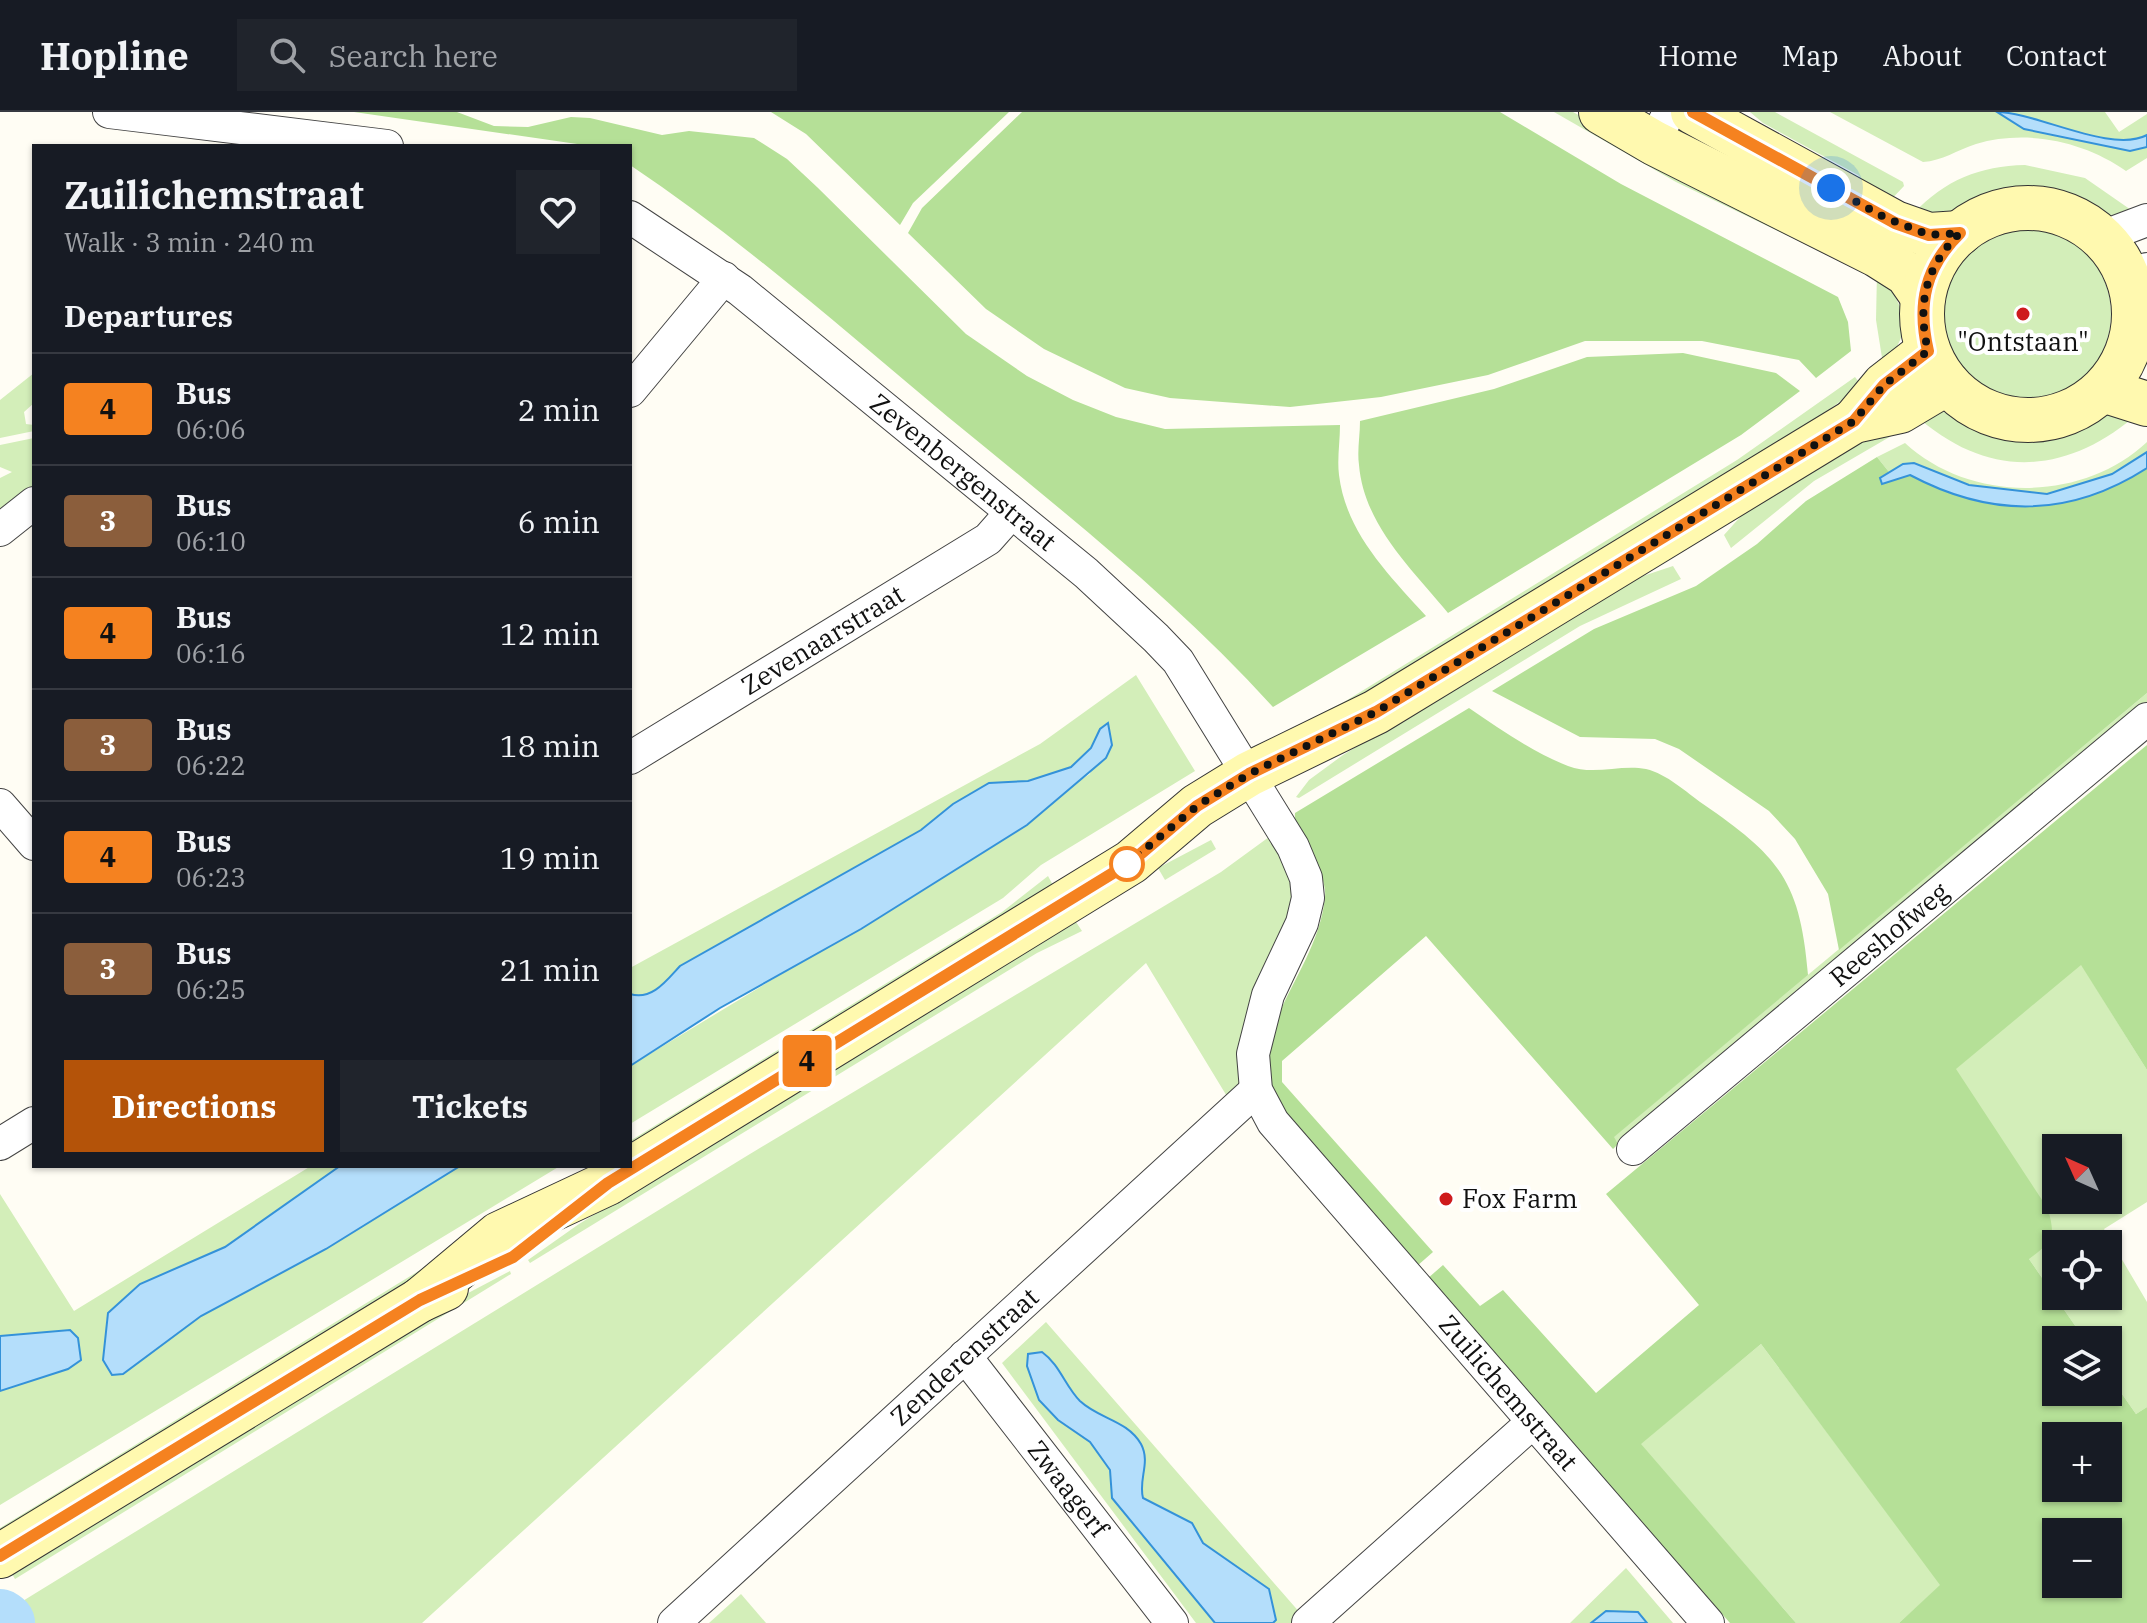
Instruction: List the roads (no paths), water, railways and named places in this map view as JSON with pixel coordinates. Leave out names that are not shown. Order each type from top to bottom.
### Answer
[{"type":"street","points":[[109,112],[360,144]]},
{"type":"street","points":[[1601,112],[1662,128],[1907,274],[1923,297]]},
{"type":"street","points":[[1693,112],[1895,223],[1929,235],[1960,233]]},
{"type":"street","points":[[2016,208],[2048,209],[2077,219],[2102,237],[2139,277],[2135,324],[2139,350],[2103,390],[2061,416],[2036,421],[2011,420],[1965,400],[1938,367],[1922,325],[1923,297],[1936,262],[1960,233],[1987,216],[2016,208]]},
{"type":"street","name":"Zevenbergenstraat","points":[[632,218],[724,278],[1086,573],[1178,661],[1256,786]]},
{"type":"street","points":[[2102,237],[2147,220]]},
{"type":"street","points":[[632,389],[724,278]]},
{"type":"street","points":[[0,1556],[420,1300],[499,1234],[608,1183],[1131,862],[1197,806],[1256,786],[1854,421],[1900,411],[1938,367]]},
{"type":"street","points":[[2103,390],[2147,404]]},
{"type":"street","points":[[0,530],[32,505]]},
{"type":"street","name":"Zevenaarstraat","points":[[632,757],[988,539],[1010,514]]},
{"type":"street","name":"Reeshofweg","points":[[1633,1149],[2147,719]]},
{"type":"street","name":"Zuilichemstraat","points":[[1256,786],[1299,858],[1308,898],[1302,923],[1268,995],[1256,1031],[1253,1054],[1256,1090],[1273,1122],[1708,1623]]},
{"type":"street","points":[[0,805],[32,842]]},
{"type":"street","name":"Zenderenstraat","points":[[674,1623],[1256,1090]]},
{"type":"street","points":[[0,1144],[32,1124]]},
{"type":"street","name":"Zwaagerf","points":[[965,1356],[1172,1623]]},
{"type":"street","points":[[1308,1623],[1533,1422]]},
{"type":"water","points":[[1997,112],[2032,118],[2094,136],[2132,139],[2147,135],[2147,147],[2130,151],[2024,129]]},
{"type":"water","points":[[2147,452],[2147,468],[2118,484],[2059,504],[2000,505],[1940,489],[1910,475],[1882,484],[1880,478],[1903,464],[1914,463],[1969,485],[2047,494],[2112,474]]},
{"type":"water","points":[[1108,723],[1112,745],[1106,758],[1027,825],[861,929],[720,1008],[632,1065],[632,994],[652,992],[680,966],[921,830],[953,804],[989,783],[1028,781],[1071,767],[1091,748],[1100,729]]},
{"type":"water","points":[[337,1168],[457,1168],[326,1249],[201,1316],[123,1374],[112,1375],[103,1360],[108,1313],[140,1284],[225,1247]]},
{"type":"water","points":[[70,1330],[78,1338],[81,1360],[68,1369],[0,1391],[0,1336]]},
{"type":"water","points":[[1042,1352],[1080,1401],[1121,1425],[1141,1444],[1145,1458],[1143,1498],[1192,1523],[1203,1543],[1269,1589],[1276,1620],[1273,1623],[1215,1623],[1112,1498],[1110,1470],[1090,1442],[1058,1420],[1039,1400],[1027,1366],[1028,1354]]},
{"type":"water","points":[[1606,1611],[1638,1612],[1647,1623],[1591,1623]]},
{"type":"waterway","points":[[0,1620],[4,1623]]},
{"type":"place","name":"\"Ontstaan\"","points":[[2023,314]]},
{"type":"place","name":"Fox Farm","points":[[1446,1199]]}]
